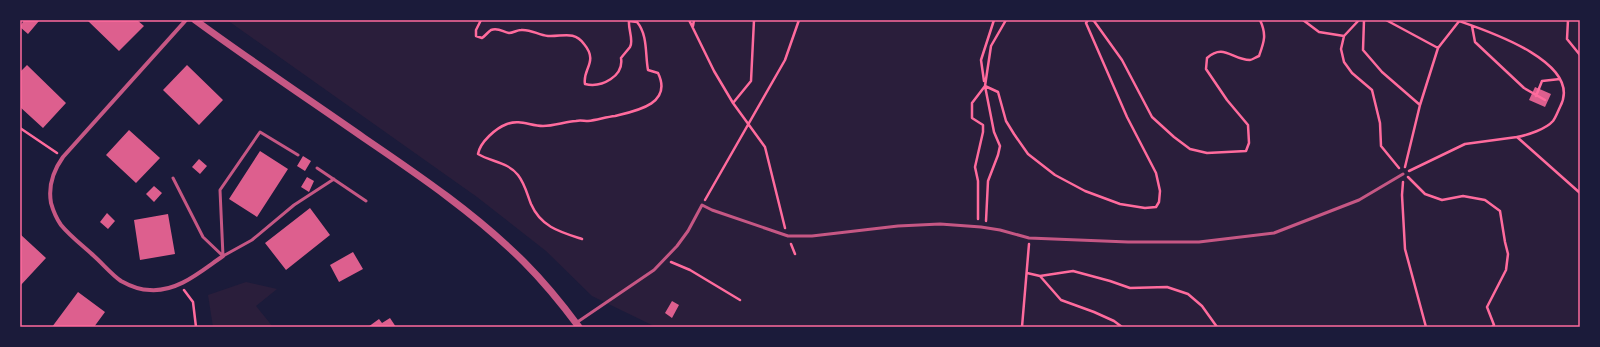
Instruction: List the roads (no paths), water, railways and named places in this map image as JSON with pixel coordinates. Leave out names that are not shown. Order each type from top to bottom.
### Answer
[{"type":"street","points":[[186,20],[62,157],[52,178],[50,190],[51,202],[54,214],[60,224],[112,273],[129,285],[150,290],[160,290],[180,284],[223,256]]},
{"type":"street","points":[[195,20],[392,157],[476,220],[525,262],[542,281],[575,326]]},
{"type":"lane","points":[[223,256],[220,190],[260,132],[298,155]]},
{"type":"lane","points":[[317,168],[366,201]]},
{"type":"lane","points":[[575,326],[605,302],[641,280],[665,259],[688,231],[702,205],[712,210],[788,236],[812,236],[898,226],[940,224],[981,227],[1000,230],[1029,238],[1128,242],[1199,242],[1274,233],[1359,200],[1403,174]]},
{"type":"lane","points":[[173,178],[203,237],[223,256]]},
{"type":"lane","points":[[223,256],[252,240],[294,205],[334,179]]}]
